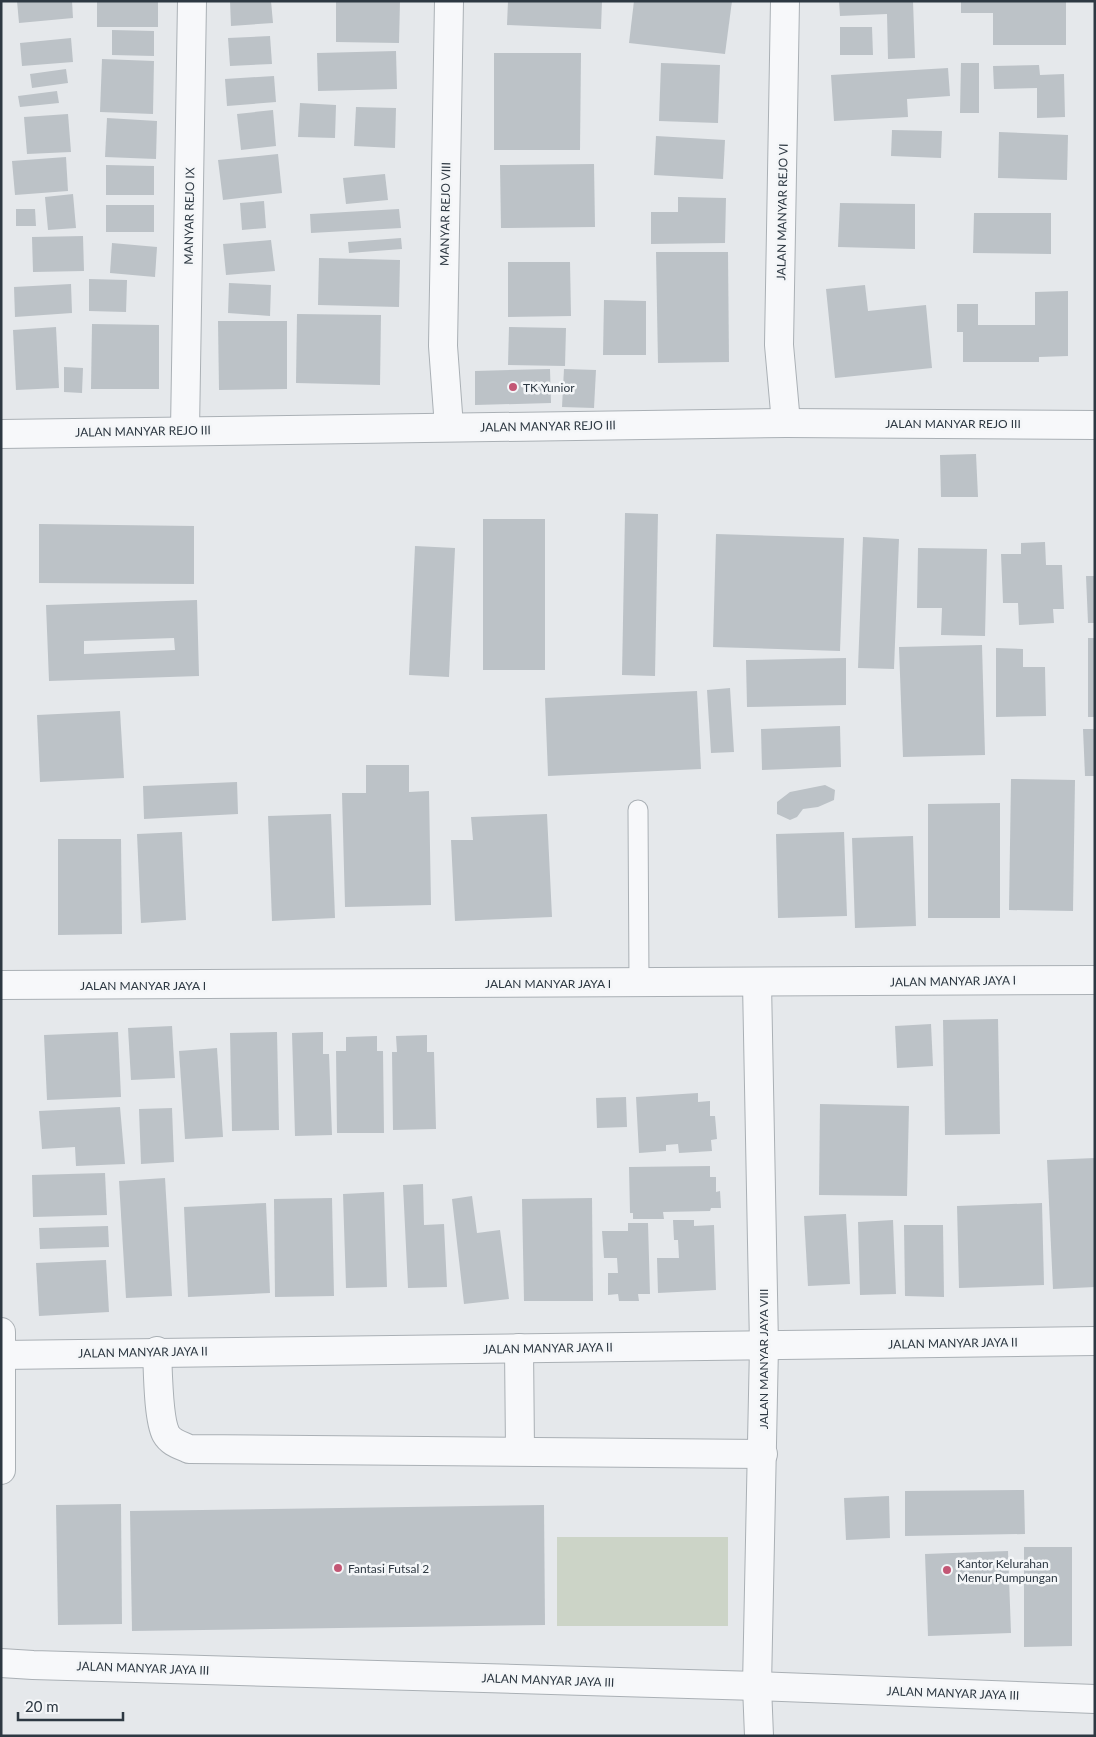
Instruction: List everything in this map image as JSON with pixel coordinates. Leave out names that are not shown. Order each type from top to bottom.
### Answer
[{"type":"street","name":"MANYAR REJO IX","points":[[185,430],[192,1]]},
{"type":"street","name":"MANYAR REJO VIII","points":[[449,1],[444,346],[449,427]]},
{"type":"street","name":"JALAN MANYAR REJO VI","points":[[786,1],[779,345],[786,423]]},
{"type":"street","name":"JALAN MANYAR REJO III","points":[[1,434],[786,423],[1095,425]]},
{"type":"street","name":"JALAN MANYAR JAYA I","points":[[1,985],[1095,980]]},
{"type":"street","name":"JALAN MANYAR JAYA VIII","points":[[757,983],[764,1346],[757,1686],[759,1736]]},
{"type":"street","name":"JALAN MANYAR JAYA II","points":[[2,1348],[157,1352],[1095,1341]]},
{"type":"street","points":[[1,1470],[2,1348]]},
{"type":"street","points":[[519,1348],[520,1450]]},
{"type":"street","points":[[157,1352],[163,1423],[167,1435],[189,1448],[762,1454]]},
{"type":"street","name":"JALAN MANYAR JAYA III","points":[[1,1663],[757,1686],[1095,1699]]},
{"type":"lane","points":[[638,810],[639,983]]},
{"type":"shaded area","points":[[557,1537],[728,1537],[728,1626],[557,1626]]},
{"type":"building","points":[[17,1],[72,1],[73,18],[19,23]]},
{"type":"building","points":[[97,1],[158,1],[158,27],[97,27]]},
{"type":"building","points":[[230,1],[271,1],[273,23],[231,26]]},
{"type":"building","points":[[336,1],[400,1],[399,43],[336,42]]},
{"type":"building","points":[[508,1],[602,1],[601,29],[507,25]]},
{"type":"building","points":[[634,1],[732,1],[725,54],[629,43]]},
{"type":"building","points":[[839,1],[913,1],[915,58],[888,59],[887,14],[840,16]]},
{"type":"building","points":[[961,1],[1066,1],[1066,45],[993,45],[993,13],[961,13]]},
{"type":"building","points":[[840,27],[872,27],[873,55],[840,55]]},
{"type":"building","points":[[112,30],[154,31],[154,56],[112,55]]},
{"type":"building","points":[[270,36],[272,64],[230,66],[228,38]]},
{"type":"building","points":[[71,38],[73,62],[22,66],[20,43]]},
{"type":"building","points":[[396,51],[397,89],[318,91],[317,53]]},
{"type":"building","points":[[494,53],[581,53],[580,150],[494,150]]},
{"type":"building","points":[[102,59],[154,61],[153,114],[100,112]]},
{"type":"building","points":[[661,63],[720,65],[718,123],[659,121]]},
{"type":"building","points":[[961,63],[979,63],[979,113],[960,113]]},
{"type":"building","points":[[1039,65],[1040,75],[1064,74],[1065,117],[1037,118],[1037,88],[994,89],[993,66]]},
{"type":"building","points":[[948,68],[950,96],[907,99],[908,117],[834,121],[831,75]]},
{"type":"building","points":[[66,69],[68,83],[32,88],[30,74]]},
{"type":"building","points":[[274,76],[276,102],[227,106],[225,79]]},
{"type":"building","points":[[57,91],[59,103],[20,107],[18,96]]},
{"type":"building","points":[[300,103],[336,105],[335,138],[298,137]]},
{"type":"building","points":[[356,107],[396,108],[395,148],[354,146]]},
{"type":"building","points":[[273,110],[276,146],[241,150],[237,114]]},
{"type":"building","points":[[68,114],[71,152],[27,154],[24,117]]},
{"type":"building","points":[[107,118],[157,121],[156,159],[105,157]]},
{"type":"building","points":[[892,130],[942,131],[941,158],[891,156]]},
{"type":"building","points":[[999,132],[1068,135],[1067,180],[998,178]]},
{"type":"building","points":[[656,136],[725,140],[723,179],[654,175]]},
{"type":"building","points":[[278,154],[282,193],[223,200],[218,160]]},
{"type":"building","points":[[66,157],[68,191],[15,195],[12,161]]},
{"type":"building","points":[[594,164],[595,227],[501,228],[500,165]]},
{"type":"building","points":[[106,165],[154,166],[154,195],[106,195]]},
{"type":"building","points":[[385,174],[388,200],[346,204],[343,178]]},
{"type":"building","points":[[73,194],[76,228],[48,230],[45,197]]},
{"type":"building","points":[[678,197],[726,198],[725,243],[651,244],[651,212],[678,212]]},
{"type":"building","points":[[264,201],[266,228],[242,230],[240,203]]},
{"type":"building","points":[[840,203],[915,204],[915,249],[838,247]]},
{"type":"building","points":[[106,205],[154,205],[154,232],[106,232]]},
{"type":"building","points":[[16,209],[35,209],[36,226],[16,226]]},
{"type":"building","points":[[399,209],[401,228],[311,233],[310,214]]},
{"type":"building","points":[[974,213],[1051,213],[1051,254],[973,253]]},
{"type":"building","points":[[83,236],[84,271],[33,272],[32,237]]},
{"type":"building","points":[[401,238],[402,249],[349,253],[348,242]]},
{"type":"building","points":[[271,240],[275,271],[226,275],[223,244]]},
{"type":"building","points":[[112,243],[157,247],[155,277],[110,273]]},
{"type":"building","points":[[656,252],[728,252],[729,362],[658,363]]},
{"type":"building","points":[[319,258],[400,260],[399,307],[318,305]]},
{"type":"building","points":[[508,262],[570,262],[571,316],[508,317]]},
{"type":"building","points":[[89,279],[127,280],[126,312],[89,311]]},
{"type":"building","points":[[229,283],[271,285],[270,316],[228,313]]},
{"type":"building","points":[[71,284],[72,313],[15,317],[14,287]]},
{"type":"building","points":[[865,285],[868,311],[926,305],[932,368],[835,378],[826,289]]},
{"type":"building","points":[[1068,291],[1068,356],[1039,357],[1039,362],[963,362],[963,332],[957,332],[957,304],[978,304],[978,325],[1035,325],[1035,292]]},
{"type":"building","points":[[604,300],[646,301],[646,355],[603,355]]},
{"type":"building","points":[[297,314],[381,315],[380,385],[296,383]]},
{"type":"building","points":[[218,321],[287,321],[287,389],[219,390]]},
{"type":"building","points":[[92,324],[159,325],[159,389],[91,389]]},
{"type":"building","points":[[56,327],[59,388],[16,390],[13,330]]},
{"type":"building","points":[[509,327],[566,328],[565,366],[508,365]]},
{"type":"building","points":[[64,367],[83,368],[82,393],[64,392]]},
{"type":"building","name":"TK Yunior","points":[[550,369],[551,403],[475,405],[475,371]]},
{"type":"building","points":[[564,369],[596,370],[594,408],[562,407]]},
{"type":"building","points":[[976,454],[978,497],[941,497],[940,455]]},
{"type":"building","points":[[625,513],[658,514],[655,676],[622,675]]},
{"type":"building","points":[[483,519],[545,519],[545,670],[483,670]]},
{"type":"building","points":[[39,524],[194,526],[194,584],[39,583]]},
{"type":"building","points":[[716,534],[844,538],[840,651],[713,647]]},
{"type":"building","points":[[863,537],[899,539],[894,669],[858,668]]},
{"type":"building","points":[[1045,542],[1046,565],[1062,565],[1064,609],[1053,609],[1054,623],[1019,625],[1018,603],[1003,603],[1001,554],[1021,554],[1021,543]]},
{"type":"building","points":[[415,546],[455,548],[449,677],[409,675]]},
{"type":"building","points":[[918,548],[987,549],[985,636],[941,635],[942,608],[917,608]]},
{"type":"building","points":[[1086,576],[1095,576],[1095,623],[1088,623]]},
{"type":"building","points":[[197,600],[199,676],[49,681],[46,605]],"holes":[[[174,638],[175,650],[84,654],[84,641]]]},
{"type":"building","points":[[1088,638],[1095,638],[1095,717],[1088,717]]},
{"type":"building","points":[[982,645],[985,755],[903,757],[899,647]]},
{"type":"building","points":[[996,648],[1023,649],[1023,667],[1045,667],[1046,716],[996,717]]},
{"type":"building","points":[[846,658],[846,705],[747,707],[746,660]]},
{"type":"building","points":[[730,688],[734,752],[711,753],[707,690]]},
{"type":"building","points":[[697,691],[701,769],[548,776],[545,698]]},
{"type":"building","points":[[120,711],[124,778],[40,782],[37,715]]},
{"type":"building","points":[[840,726],[841,767],[762,770],[761,729]]},
{"type":"building","points":[[1083,729],[1095,729],[1095,776],[1085,776]]},
{"type":"building","points":[[366,765],[409,765],[409,792],[429,791],[431,905],[345,907],[342,793],[366,793]]},
{"type":"building","points":[[1011,779],[1075,780],[1073,911],[1009,910]]},
{"type":"building","points":[[237,782],[238,814],[144,819],[143,786]]},
{"type":"building","points":[[825,785],[835,790],[834,800],[818,807],[803,809],[797,817],[790,820],[777,814],[777,802],[790,792]]},
{"type":"building","points":[[1000,803],[1000,918],[928,918],[928,804]]},
{"type":"building","points":[[331,814],[335,918],[272,921],[268,816]]},
{"type":"building","points":[[547,814],[552,917],[455,921],[451,840],[473,840],[471,817]]},
{"type":"building","points":[[182,832],[186,920],[141,923],[137,834]]},
{"type":"building","points":[[844,832],[847,916],[778,918],[776,834]]},
{"type":"building","points":[[913,836],[916,926],[855,928],[852,838]]},
{"type":"building","points":[[58,839],[121,839],[122,934],[58,935]]},
{"type":"building","points":[[998,1019],[1000,1134],[945,1135],[943,1020]]},
{"type":"building","points":[[931,1024],[933,1066],[897,1068],[895,1026]]},
{"type":"building","points":[[172,1026],[175,1078],[131,1080],[128,1028]]},
{"type":"building","points":[[118,1032],[121,1097],[47,1100],[44,1035]]},
{"type":"building","points":[[277,1032],[279,1130],[232,1131],[230,1033]]},
{"type":"building","points":[[323,1032],[323,1054],[329,1054],[332,1135],[295,1136],[292,1033]]},
{"type":"building","points":[[427,1035],[427,1052],[434,1052],[436,1129],[393,1130],[392,1052],[397,1052],[396,1036]]},
{"type":"building","points":[[377,1036],[377,1051],[383,1051],[384,1133],[337,1133],[336,1051],[346,1051],[346,1037]]},
{"type":"building","points":[[217,1048],[223,1137],[185,1139],[179,1051]]},
{"type":"building","points":[[698,1093],[698,1102],[710,1101],[710,1116],[715,1116],[717,1139],[711,1140],[712,1151],[679,1153],[678,1144],[666,1145],[666,1151],[639,1153],[636,1097]]},
{"type":"building","points":[[626,1097],[627,1127],[597,1128],[596,1098]]},
{"type":"building","points":[[820,1104],[909,1106],[907,1196],[819,1195]]},
{"type":"building","points":[[120,1107],[125,1164],[76,1166],[75,1147],[42,1149],[39,1111]]},
{"type":"building","points":[[172,1108],[174,1162],[141,1164],[139,1109]]},
{"type":"building","points":[[1095,1158],[1095,1287],[1053,1289],[1047,1160]]},
{"type":"building","points":[[710,1166],[710,1177],[716,1177],[716,1192],[720,1191],[721,1208],[711,1208],[710,1211],[663,1212],[664,1219],[633,1219],[633,1213],[630,1213],[629,1167]]},
{"type":"building","points":[[105,1173],[107,1215],[33,1217],[32,1175]]},
{"type":"building","points":[[165,1178],[172,1296],[126,1298],[119,1181]]},
{"type":"building","points":[[423,1184],[424,1225],[444,1224],[447,1287],[408,1288],[403,1185]]},
{"type":"building","points":[[384,1192],[387,1287],[346,1288],[343,1194]]},
{"type":"building","points":[[472,1196],[477,1233],[500,1230],[509,1299],[464,1304],[452,1199]]},
{"type":"building","points":[[332,1198],[334,1296],[275,1297],[274,1199]]},
{"type":"building","points":[[592,1198],[593,1301],[524,1301],[522,1199]]},
{"type":"building","points":[[266,1203],[270,1293],[188,1297],[184,1207]]},
{"type":"building","points":[[1042,1203],[1044,1285],[959,1288],[957,1206]]},
{"type":"building","points":[[846,1214],[850,1284],[808,1286],[804,1216]]},
{"type":"building","points":[[673,1220],[694,1220],[694,1226],[714,1225],[716,1290],[658,1293],[657,1258],[679,1258],[678,1240],[674,1240]]},
{"type":"building","points":[[893,1220],[896,1294],[860,1295],[858,1222]]},
{"type":"building","points":[[628,1223],[648,1223],[650,1294],[638,1294],[639,1301],[619,1301],[618,1294],[608,1295],[608,1273],[618,1273],[617,1258],[604,1258],[602,1231],[628,1231]]},
{"type":"building","points":[[904,1225],[943,1225],[944,1297],[905,1296]]},
{"type":"building","points":[[108,1226],[109,1247],[40,1249],[39,1228]]},
{"type":"building","points":[[106,1260],[109,1312],[39,1316],[36,1263]]},
{"type":"building","points":[[1024,1490],[1025,1534],[905,1536],[905,1491]]},
{"type":"building","points":[[889,1496],[890,1538],[846,1540],[844,1498]]},
{"type":"building","points":[[121,1504],[122,1624],[58,1625],[56,1505]]},
{"type":"building","name":"Fantasi Futsal 2","points":[[544,1505],[545,1625],[132,1631],[130,1511]]},
{"type":"building","points":[[1024,1547],[1072,1547],[1072,1646],[1024,1647]]},
{"type":"building","points":[[1008,1551],[1011,1633],[928,1636],[925,1554]]},
{"type":"place","name":"TK Yunior","points":[[513,387]]},
{"type":"place","name":"Fantasi Futsal 2","points":[[338,1568]]},
{"type":"place","name":"Kantor Kelurahan Menur Pumpungan","points":[[947,1570]]}]
